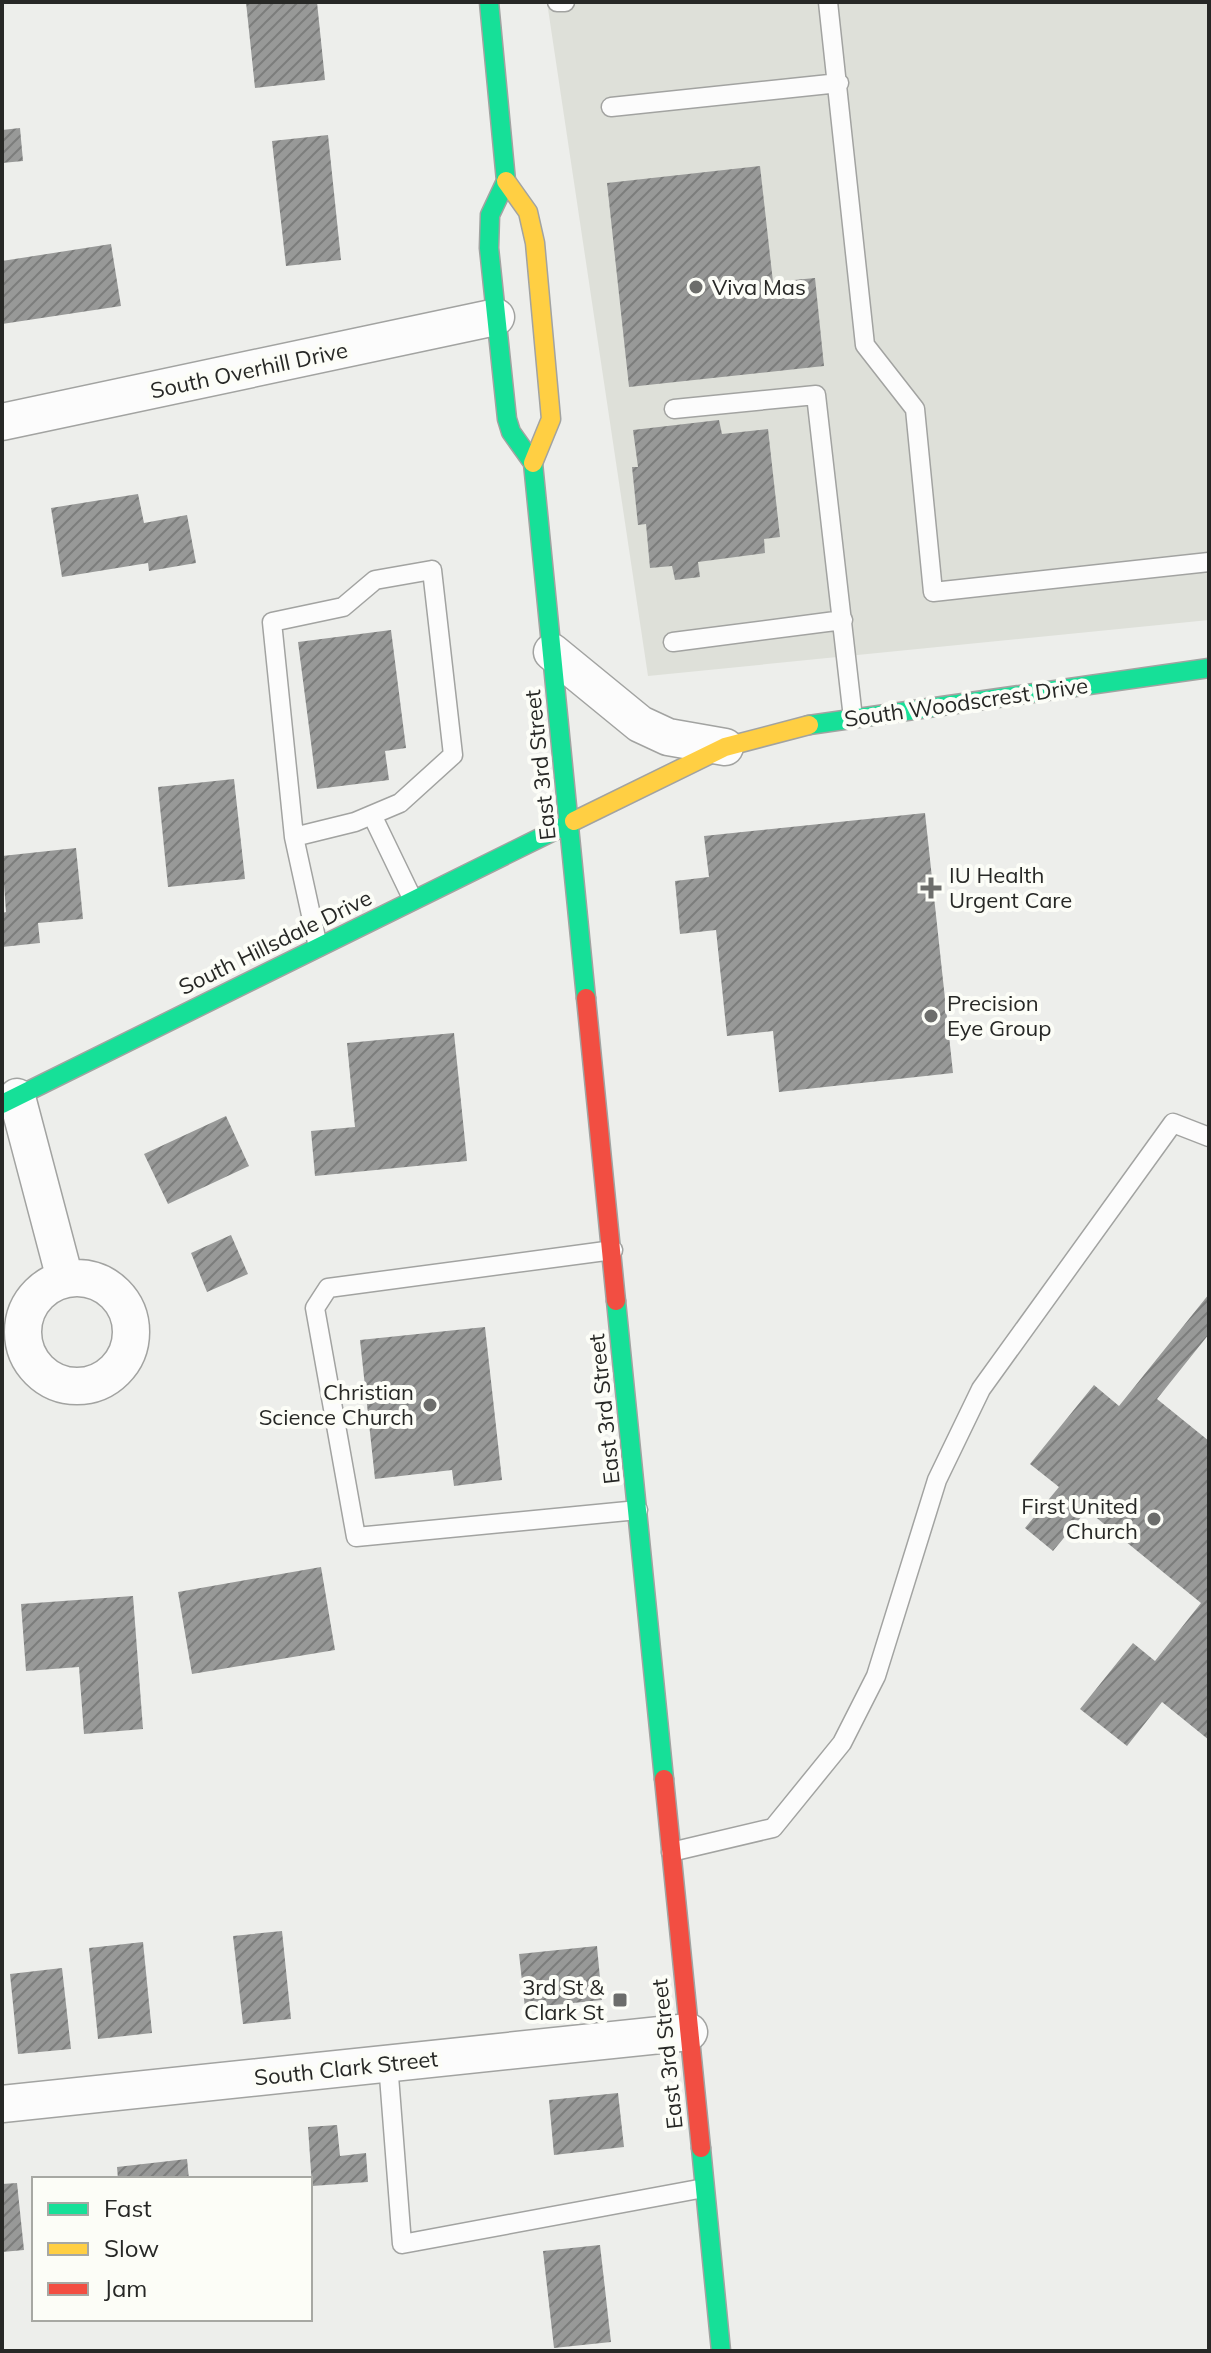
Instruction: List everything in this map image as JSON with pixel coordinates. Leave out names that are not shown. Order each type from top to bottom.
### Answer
[{"type":"main road","name":"East 3rd Street","points":[[489,2],[506,181],[489,226],[496,317],[507,419],[511,432],[533,463]]},
{"type":"main road","name":"East 3rd Street","points":[[506,181],[528,212],[537,257],[551,419],[533,463],[721,2351]]},
{"type":"main road","name":"South Woodscrest Drive","points":[[570,822],[725,747],[816,723],[1209,668]]},
{"type":"main road","name":"South Hillsdale Drive","points":[[9,1101],[570,822]]},
{"type":"street","name":"South Overhill Drive","points":[[2,422],[496,317]]},
{"type":"street","name":"South Woodscrest Drive","points":[[552,652],[640,724],[668,737],[725,747]]},
{"type":"street","points":[[9,1101],[65,1279]]},
{"type":"street","name":"South Clark Street","points":[[2,2104],[689,2032]]},
{"type":"lane","points":[[557,2],[565,2]]},
{"type":"lane","points":[[828,2],[865,345],[915,409],[933,592],[1209,562]]},
{"type":"lane","points":[[611,107],[839,83]]},
{"type":"lane","points":[[674,409],[816,395],[853,718]]},
{"type":"lane","points":[[294,837],[372,815],[400,803],[453,755],[432,570],[375,580],[343,607],[272,622],[294,837],[318,947]]},
{"type":"lane","points":[[673,642],[843,620]]},
{"type":"lane","points":[[372,815],[413,900]]},
{"type":"lane","points":[[671,1852],[773,1828],[842,1743],[876,1676],[937,1480],[981,1389],[1173,1123],[1209,1137]]},
{"type":"lane","points":[[613,1250],[328,1288],[315,1308],[356,1537],[638,1510]]},
{"type":"lane","points":[[388,2063],[402,2244],[704,2188]]},
{"type":"shaded area","points":[[547,2],[1209,2],[1209,620],[648,676]]},
{"type":"building","points":[[246,2],[317,2],[325,80],[255,88]]},
{"type":"building","points":[[20,128],[23,161],[2,163],[2,130]]},
{"type":"building","points":[[328,135],[341,260],[286,266],[272,141]]},
{"type":"building","points":[[760,166],[773,282],[815,278],[824,366],[629,387],[607,183]]},
{"type":"building","points":[[111,244],[121,306],[2,324],[2,261]]},
{"type":"building","points":[[719,420],[722,434],[768,429],[780,537],[764,539],[765,553],[698,562],[700,577],[675,580],[672,566],[650,568],[646,524],[638,525],[632,467],[638,467],[633,430]]},
{"type":"building","points":[[138,494],[144,523],[187,515],[196,563],[149,571],[148,563],[62,577],[51,508]]},
{"type":"building","points":[[391,630],[406,748],[385,751],[389,780],[317,789],[298,642]]},
{"type":"building","points":[[234,779],[245,879],[168,887],[158,787]]},
{"type":"building","points":[[925,813],[953,1073],[779,1092],[773,1031],[727,1036],[716,930],[680,934],[675,881],[709,877],[704,836]]},
{"type":"building","points":[[76,848],[83,919],[38,923],[40,943],[2,947],[2,913],[6,912],[2,856]]},
{"type":"building","points":[[454,1033],[467,1161],[315,1176],[311,1131],[355,1127],[347,1043]]},
{"type":"building","points":[[226,1116],[249,1166],[168,1204],[144,1154]]},
{"type":"building","points":[[231,1235],[248,1274],[207,1292],[191,1253]]},
{"type":"building","name":"First United Church","points":[[1209,1294],[1209,1334],[1157,1399],[1209,1441],[1209,1740],[1162,1702],[1127,1746],[1080,1709],[1133,1643],[1155,1661],[1201,1603],[1087,1510],[1053,1551],[1025,1528],[1059,1487],[1030,1464],[1094,1385],[1119,1406]]},
{"type":"building","name":"Christian Science Church","points":[[485,1327],[502,1480],[454,1486],[452,1470],[375,1479],[360,1340]]},
{"type":"building","points":[[321,1567],[335,1650],[192,1674],[178,1592]]},
{"type":"building","points":[[133,1596],[143,1729],[84,1734],[79,1667],[26,1671],[21,1604]]},
{"type":"building","points":[[282,1931],[291,2019],[243,2024],[233,1936]]},
{"type":"building","points":[[143,1942],[152,2033],[98,2039],[89,1948]]},
{"type":"building","points":[[597,1946],[602,2000],[525,2008],[519,1954]]},
{"type":"building","points":[[62,1968],[71,2049],[18,2054],[10,1974]]},
{"type":"building","points":[[618,2093],[624,2147],[554,2155],[549,2100]]},
{"type":"building","points":[[337,2125],[340,2156],[366,2153],[368,2182],[312,2186],[308,2127]]},
{"type":"building","points":[[187,2159],[189,2177],[118,2177],[117,2167]]},
{"type":"building","points":[[17,2183],[24,2250],[2,2252],[2,2184]]},
{"type":"building","points":[[600,2245],[611,2342],[554,2348],[543,2251]]},
{"type":"traffic: fast","points":[[489,2],[506,181],[490,215],[489,248],[507,419],[511,432],[533,463],[586,998]]},
{"type":"traffic: fast","points":[[809,725],[1209,668]]},
{"type":"traffic: fast","points":[[2,1104],[574,821]]},
{"type":"traffic: fast","points":[[616,1301],[664,1779]]},
{"type":"traffic: fast","points":[[701,2148],[721,2351]]},
{"type":"traffic: slow","points":[[506,181],[528,212],[535,243],[551,419],[533,463]]},
{"type":"traffic: slow","points":[[574,821],[725,747],[809,725]]},
{"type":"traffic: jam","points":[[586,998],[616,1301]]},
{"type":"traffic: jam","points":[[664,1779],[701,2148]]},
{"type":"place","name":"Viva Mas","points":[[696,287]]},
{"type":"place","name":"IU Health Urgent Care","points":[[931,888]]},
{"type":"place","name":"Precision Eye Group","points":[[931,1016]]},
{"type":"place","name":"Christian Science Church","points":[[430,1405]]},
{"type":"place","name":"First United Church","points":[[1154,1519]]},
{"type":"place","name":"3rd St & Clark St","points":[[620,2000]]}]
